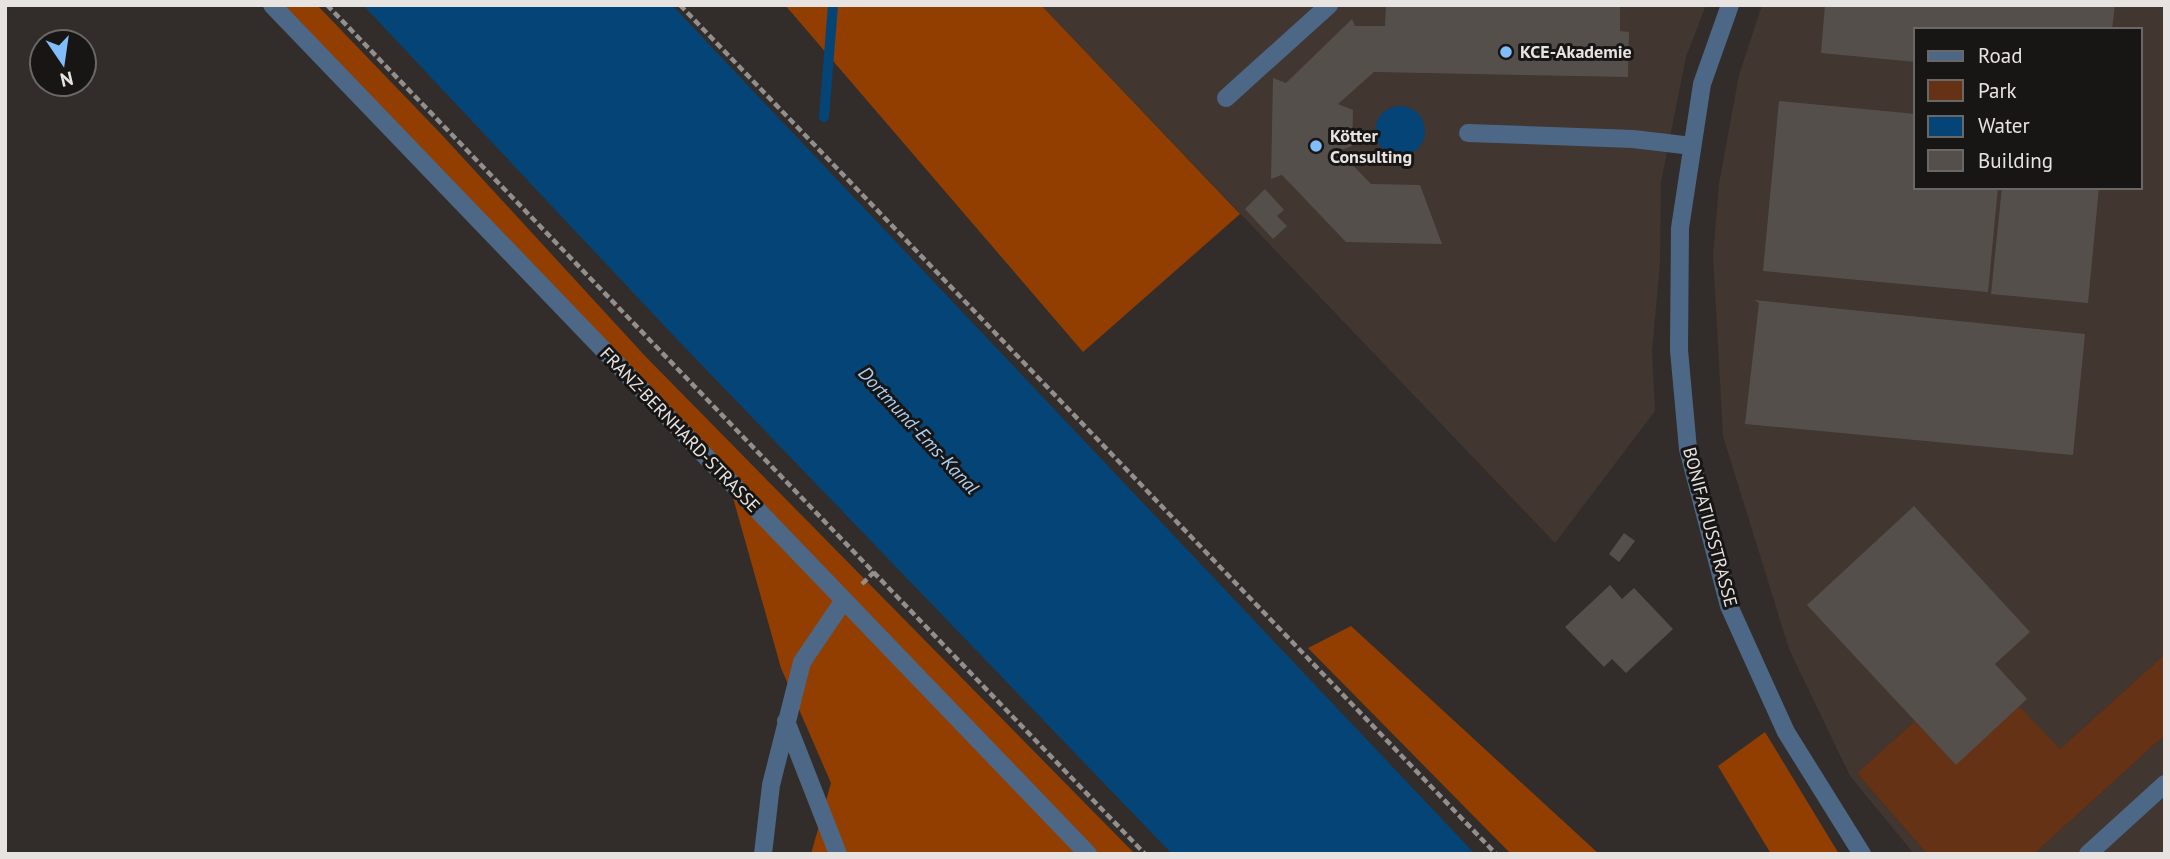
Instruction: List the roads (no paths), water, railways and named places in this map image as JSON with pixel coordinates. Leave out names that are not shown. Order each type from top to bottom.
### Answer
[{"type":"street","name":"FRANZ-BERNHARD-STRASSE","points":[[272,5],[1088,854]]},
{"type":"street","points":[[1226,98],[1329,5]]},
{"type":"street","name":"BONIFATIUSSTRASSE","points":[[1730,5],[1702,83],[1680,228],[1679,349],[1692,469],[1734,618],[1786,732],[1862,854]]},
{"type":"street","points":[[1468,133],[1633,139],[1692,146]]},
{"type":"street","points":[[763,854],[771,785],[802,662],[844,600]]},
{"type":"street","points":[[786,722],[838,854]]},
{"type":"street","points":[[2088,854],[2165,783]]},
{"type":"water","name":"Dortmund-Ems-Kanal","points":[[363,5],[672,5],[1475,854],[1172,854],[671,333]]},
{"type":"water","points":[[1400,106],[1418,113],[1425,131],[1418,149],[1400,156],[1382,149],[1375,131],[1382,113]]},
{"type":"waterway","points":[[824,117],[833,5]]},
{"type":"place","name":"KCE-Akademie","points":[[1506,52]]},
{"type":"place","name":"Kötter Consulting","points":[[1316,146]]}]
